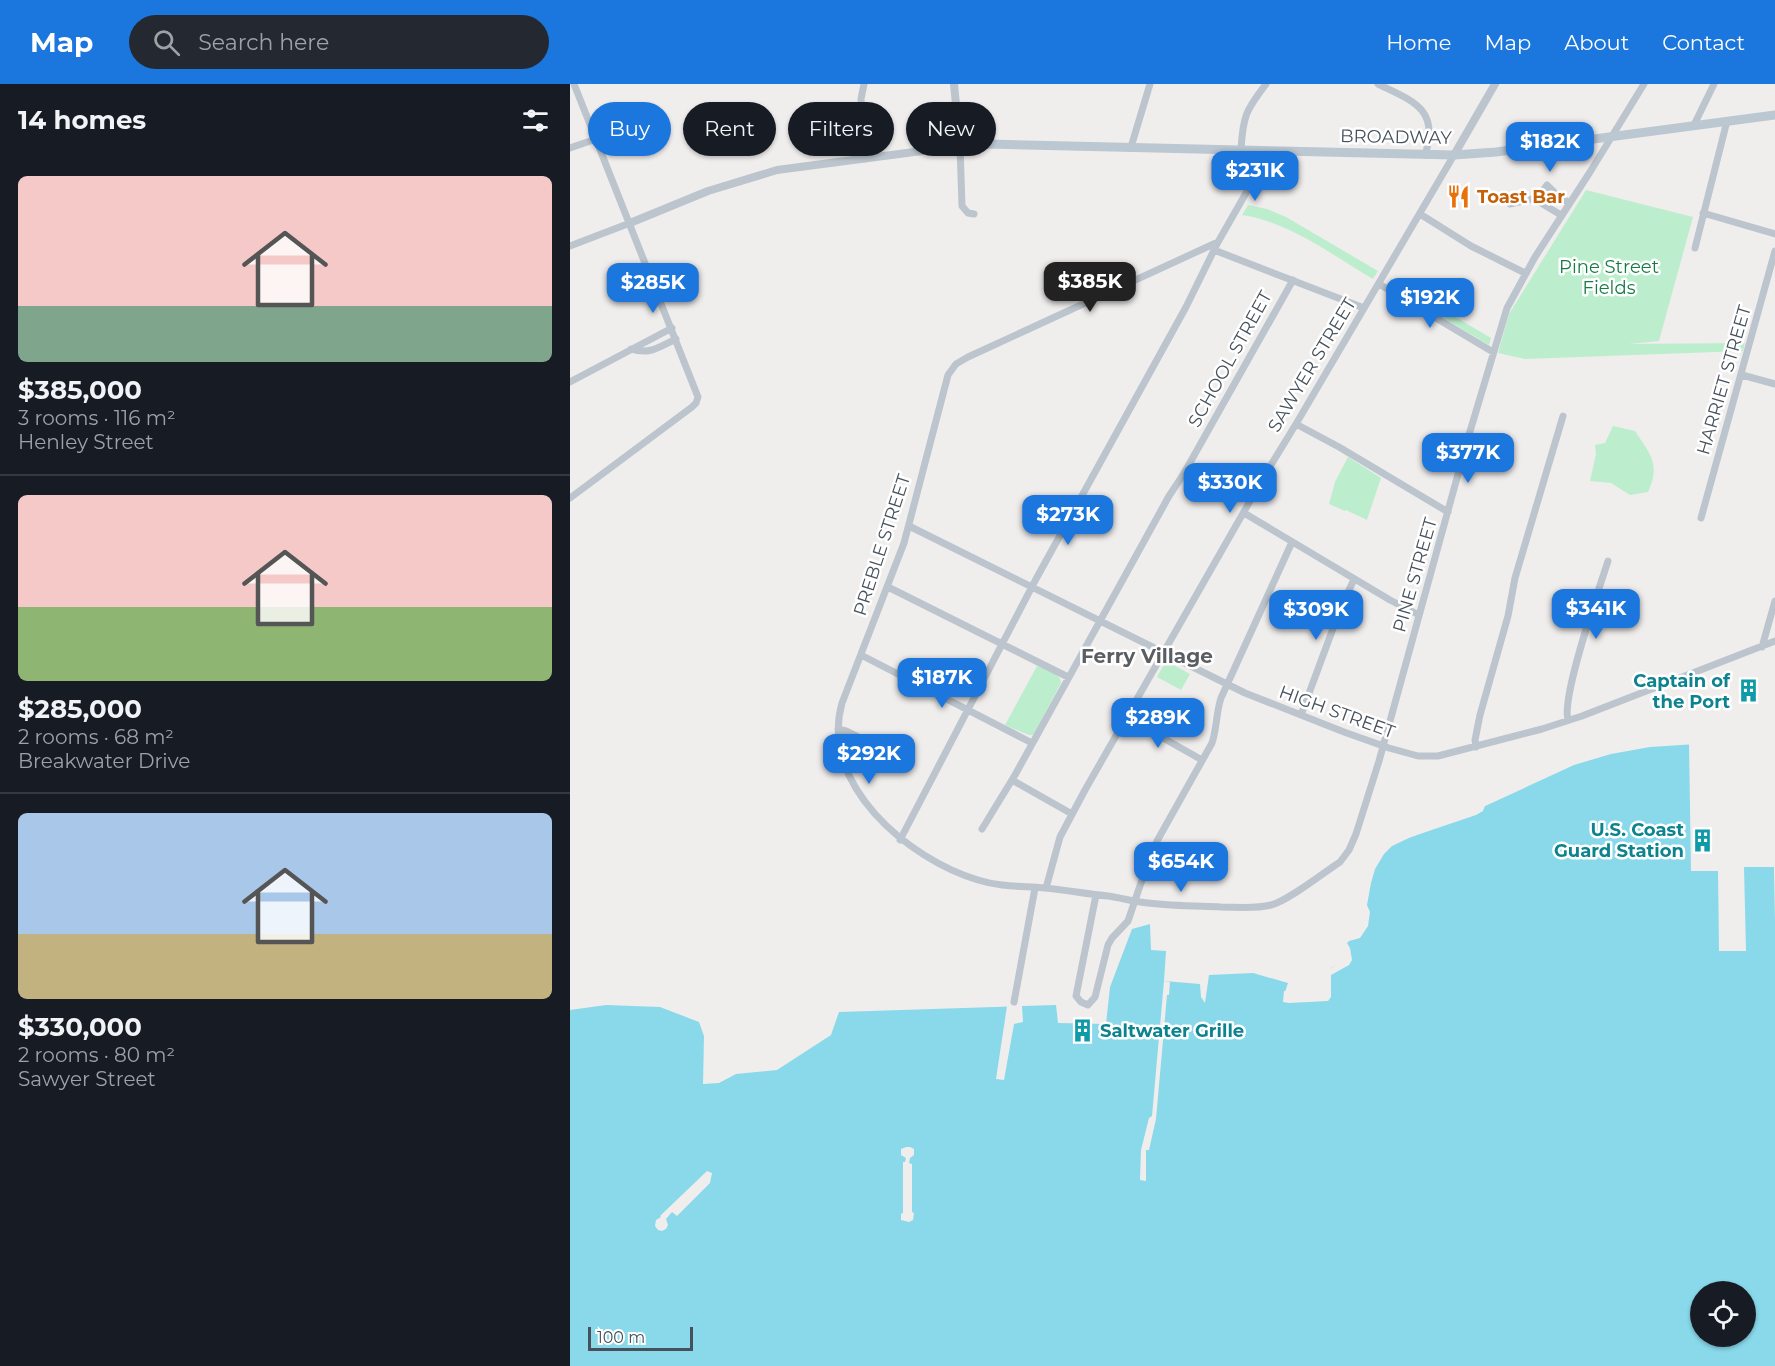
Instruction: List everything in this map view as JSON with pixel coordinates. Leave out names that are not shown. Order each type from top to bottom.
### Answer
[{"type":"main road","name":"BROADWAY","points":[[996,144],[1454,155],[1496,152],[1775,115]]},
{"type":"street","points":[[574,84],[588,119]]},
{"type":"street","points":[[864,84],[861,99],[864,159]]},
{"type":"street","points":[[954,84],[956,102]]},
{"type":"street","points":[[1131,147],[1150,84]]},
{"type":"street","points":[[1241,149],[1243,123],[1246,115],[1266,84]]},
{"type":"street","points":[[1378,84],[1415,102],[1423,110],[1429,122],[1430,136],[1425,155]]},
{"type":"street","name":"SAWYER STREET","points":[[1047,888],[1060,837],[1126,717],[1266,473],[1496,84]]},
{"type":"street","name":"PINE STREET","points":[[838,729],[842,756],[858,790],[871,810],[900,840],[934,861],[967,877],[992,884],[1047,888],[1134,901],[1239,908],[1271,905],[1282,900],[1340,862],[1349,850],[1361,819],[1507,308],[1525,273],[1644,84]]},
{"type":"street","points":[[1694,126],[1714,84]]},
{"type":"street","points":[[1695,248],[1727,122]]},
{"type":"street","points":[[570,148],[588,142]]},
{"type":"street","points":[[900,840],[1032,586],[1186,307],[1218,242],[1270,151]]},
{"type":"street","name":"BROADWAY","points":[[630,223],[708,191],[758,175],[786,169],[906,153]]},
{"type":"street","points":[[570,498],[692,407],[698,397],[603,156]]},
{"type":"street","points":[[960,156],[962,206],[968,213],[974,214]]},
{"type":"street","points":[[1536,200],[1546,185],[1569,203]]},
{"type":"street","points":[[1510,204],[1532,199],[1561,215]]},
{"type":"street","points":[[1703,213],[1775,234]]},
{"type":"street","points":[[1420,214],[1471,246],[1525,273]]},
{"type":"street","points":[[570,246],[630,223]]},
{"type":"street","name":"PREBLE STREET","points":[[838,729],[842,703],[888,587],[909,526],[951,369],[968,357],[1218,242]]},
{"type":"street","points":[[1214,250],[1364,308]]},
{"type":"street","name":"HARRIET STREET","points":[[1701,518],[1775,251]]},
{"type":"street","name":"SCHOOL STREET","points":[[982,829],[1012,780],[1169,496],[1293,280]]},
{"type":"street","points":[[1379,284],[1493,352]]},
{"type":"street","points":[[570,382],[672,328]]},
{"type":"street","points":[[631,349],[641,352],[652,350],[676,339]]},
{"type":"street","points":[[1742,375],[1775,384]]},
{"type":"street","points":[[1476,747],[1479,715],[1508,616],[1515,578],[1563,416]]},
{"type":"street","points":[[1296,424],[1448,512]]},
{"type":"street","points":[[1244,513],[1419,615]]},
{"type":"street","name":"HIGH STREET","points":[[909,526],[1262,701],[1383,746],[1430,757],[1476,747],[1569,720],[1775,641]]},
{"type":"street","points":[[1096,895],[1076,996],[1088,1005],[1095,997],[1108,945],[1128,921],[1157,841],[1212,743],[1216,728],[1216,714],[1226,685],[1292,542]]},
{"type":"street","points":[[1569,720],[1566,714],[1572,684],[1585,632],[1608,561]]},
{"type":"street","points":[[1301,715],[1341,607],[1354,579]]},
{"type":"street","points":[[888,587],[1068,678]]},
{"type":"street","points":[[1762,646],[1775,601]]},
{"type":"street","points":[[861,655],[1032,743]]},
{"type":"street","points":[[1126,717],[1202,760]]},
{"type":"street","points":[[838,729],[884,750]]},
{"type":"street","points":[[1012,780],[1072,814]]},
{"type":"street","points":[[1014,1002],[1035,888]]},
{"type":"green space","name":"Pine Street Fields","points":[[1586,190],[1693,217],[1659,341],[1629,344],[1745,343],[1743,351],[1525,359],[1498,353],[1509,314]]},
{"type":"green space","points":[[1248,205],[1267,209],[1286,217],[1378,271],[1373,279],[1293,232],[1276,224],[1242,215]]},
{"type":"green space","points":[[1391,279],[1491,338],[1489,345],[1388,285]]},
{"type":"green space","points":[[1613,426],[1635,431],[1649,453],[1654,466],[1654,474],[1648,492],[1630,495],[1611,483],[1590,481],[1596,454],[1595,445],[1605,443]]},
{"type":"green space","points":[[1348,457],[1381,478],[1367,520],[1329,504],[1335,482]]},
{"type":"green space","points":[[1166,661],[1190,674],[1181,690],[1157,677]]},
{"type":"green space","points":[[1037,666],[1058,676],[1061,683],[1035,732],[1029,735],[1005,725]]},
{"type":"water","points":[[1775,739],[1775,1366],[570,1366],[570,1010],[606,1005],[660,1007],[699,1022],[704,1036],[703,1084],[719,1083],[736,1074],[777,1070],[831,1035],[839,1012],[1056,1005],[1058,1023],[1106,1024],[1110,987],[1132,929],[1150,924],[1151,950],[1166,951],[1164,981],[1200,984],[1201,997],[1205,1003],[1209,975],[1253,973],[1288,983],[1285,999],[1327,997],[1331,968],[1347,955],[1344,946],[1360,929],[1375,863],[1389,845],[1444,825],[1574,765],[1611,754],[1650,747]]},
{"type":"pier","points":[[1775,738],[1775,923],[1774,867],[1744,867],[1746,951],[1719,951],[1718,871],[1691,871],[1689,743]]},
{"type":"pier","points":[[1486,803],[1483,811],[1476,815],[1411,837],[1392,846],[1375,869],[1367,905],[1370,912],[1368,926],[1360,938],[1347,943],[1352,960],[1349,965],[1331,975],[1331,997],[1328,1001],[1283,1002],[1284,991],[1287,991],[1288,997],[1321,997],[1325,994],[1327,972],[1345,955],[1343,946],[1345,937],[1358,928],[1372,861],[1382,847],[1388,842],[1463,815]]},
{"type":"pier","points":[[1164,981],[1170,982],[1169,995],[1167,995],[1156,1119],[1149,1150],[1146,1150],[1146,1181],[1140,1180],[1141,1150],[1149,1118],[1152,1116]]},
{"type":"pier","points":[[1007,1006],[1022,1006],[1023,1022],[1014,1024],[1004,1080],[996,1079]]},
{"type":"pier","points":[[906,1147],[914,1149],[914,1155],[910,1158],[909,1163],[912,1164],[912,1212],[914,1213],[913,1220],[909,1222],[901,1220],[903,1162],[906,1158],[901,1155],[901,1149]]},
{"type":"pier","points":[[707,1171],[712,1173],[710,1183],[677,1216],[672,1212],[666,1219],[668,1225],[666,1229],[658,1230],[655,1226],[656,1220]]},
{"type":"place","name":"Toast Bar","points":[[1459,197]]},
{"type":"place","name":"Captain of the Port","points":[[1748,691]]},
{"type":"place","name":"U.S. Coast Guard Station","points":[[1702,840]]},
{"type":"place","name":"Saltwater Grille","points":[[1082,1031]]},
{"type":"district","name":"Ferry Village","points":[[1147,656]]}]
